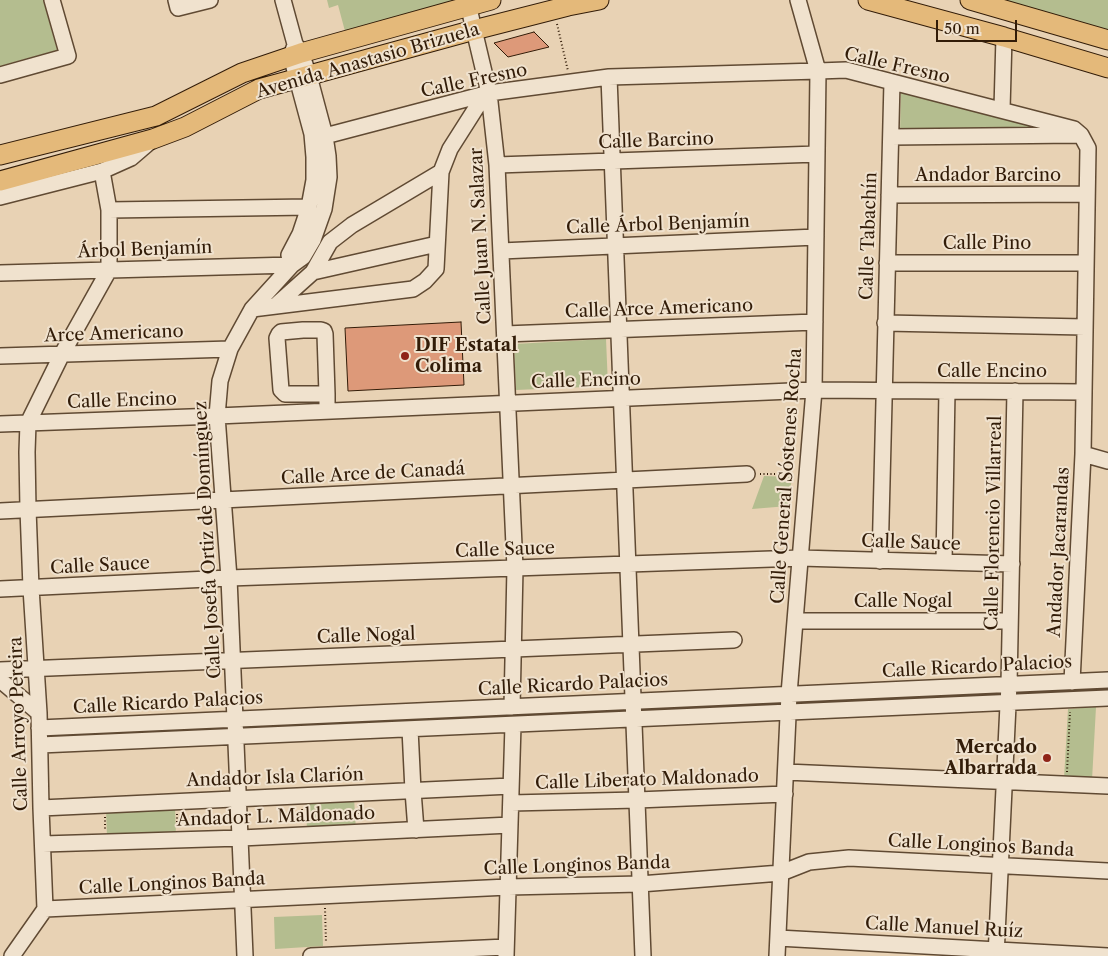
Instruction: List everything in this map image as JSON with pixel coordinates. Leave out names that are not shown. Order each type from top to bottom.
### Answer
[{"type":"main road","name":"Avenida Anastasio Brizuela","points":[[0,156],[156,116],[242,73],[296,51],[468,3],[491,0]]},
{"type":"main road","name":"Avenida Anastasio Brizuela","points":[[0,180],[153,139],[185,127],[259,90],[474,30],[599,0]]},
{"type":"main road","points":[[868,0],[1108,68]]},
{"type":"main road","points":[[970,0],[1108,40]]},
{"type":"street","points":[[0,75],[68,56],[52,0]]},
{"type":"street","points":[[176,0],[178,8],[210,0]]},
{"type":"street","name":"Calle Josefa Ortiz de Domínguez","points":[[245,956],[229,578],[217,416],[220,381],[230,349],[252,308],[292,264],[303,257],[313,240],[324,209],[329,177],[325,136],[303,77],[283,0]]},
{"type":"street","name":"Calle General Sóstenes Rocha","points":[[777,956],[789,694],[814,390],[818,71],[798,0]]},
{"type":"street","name":"Calle Juan N. Salazar","points":[[468,3],[487,93],[497,165],[515,568],[512,707]]},
{"type":"street","points":[[1002,109],[1004,37]]},
{"type":"street","name":"Calle Fresno","points":[[325,136],[487,93],[609,77],[846,70],[1002,109],[1074,129],[1081,135]]},
{"type":"street","name":"Calle Josefa Ortiz de Domínguez","points":[[292,264],[289,255],[300,234],[309,207],[314,180],[312,134],[303,77]]},
{"type":"street","points":[[609,77],[643,956]]},
{"type":"street","name":"Calle Tabachín","points":[[880,560],[892,82]]},
{"type":"street","points":[[252,308],[413,290],[425,281],[436,269],[441,172],[450,149],[487,93]]},
{"type":"street","points":[[891,137],[1081,135],[1088,148],[1083,454],[1108,461]]},
{"type":"street","points":[[0,196],[102,170],[131,158],[153,139]]},
{"type":"street","name":"Calle Barcino","points":[[497,165],[817,154]]},
{"type":"street","name":"Calle Arroyo Pereira","points":[[45,909],[37,668],[28,509],[28,423],[62,354],[109,270],[109,210],[102,170]]},
{"type":"street","points":[[275,306],[313,272],[330,242],[352,225],[441,172]]},
{"type":"street","name":"Andador Barcino","points":[[889,195],[1087,194]]},
{"type":"street","points":[[109,210],[309,207]]},
{"type":"street","name":"Calle Árbol Benjamín","points":[[501,251],[816,237]]},
{"type":"street","points":[[313,272],[437,244]]},
{"type":"street","name":"Calle Pino","points":[[887,263],[1086,263]]},
{"type":"street","name":"Árbol Benjamín","points":[[0,273],[292,264]]},
{"type":"street","name":"Calle Arce Americano","points":[[505,334],[815,322]]},
{"type":"street","points":[[885,324],[1085,327]]},
{"type":"street","points":[[327,394],[285,394],[281,390],[278,338],[281,332],[324,331],[325,334],[327,394],[327,410]]},
{"type":"street","name":"Arce Americano","points":[[0,356],[230,349]]},
{"type":"street","name":"Calle Encino","points":[[0,424],[814,390],[1084,392]]},
{"type":"street","points":[[944,562],[947,391]]},
{"type":"street","name":"Calle Florencio Villarreal","points":[[996,953],[1009,684],[1015,391]]},
{"type":"street","name":"Andador Jacarandas","points":[[1072,682],[1083,454]]},
{"type":"street","name":"Calle Arce de Canadá","points":[[0,511],[747,474]]},
{"type":"street","name":"Calle Sauce","points":[[0,589],[229,578],[800,558],[1012,564]]},
{"type":"street","name":"Calle Nogal","points":[[795,621],[1010,621]]},
{"type":"street","name":"Calle Nogal","points":[[0,670],[734,640]]},
{"type":"street","points":[[0,680],[39,720]]},
{"type":"street","name":"Calle Ricardo Palacios","points":[[39,720],[236,719],[1108,680]]},
{"type":"street","name":"Calle Ricardo Palacios","points":[[40,745],[1108,698]]},
{"type":"street","points":[[311,956],[506,951],[513,724]]},
{"type":"street","points":[[410,729],[416,830]]},
{"type":"street","points":[[786,772],[1108,786]]},
{"type":"street","name":"Andador Isla Clarión","points":[[41,808],[511,786]]},
{"type":"street","name":"Calle Liberato Maldonado","points":[[511,803],[784,794]]},
{"type":"street","name":"Andador L. Maldonado","points":[[43,844],[241,838],[510,825]]},
{"type":"street","name":"Calle Longinos Banda","points":[[45,909],[508,887],[640,884],[781,873],[808,862],[849,858],[1108,871]]},
{"type":"street","points":[[12,956],[45,909]]},
{"type":"street","name":"Calle Manuel Ruíz","points":[[778,938],[996,953],[1108,956]]},
{"type":"path","points":[[554,10],[571,82]]},
{"type":"path","points":[[747,474],[807,474]]},
{"type":"path","points":[[1066,784],[1071,700]]},
{"type":"path","points":[[357,794],[360,832]]},
{"type":"path","points":[[302,796],[303,835]]},
{"type":"path","points":[[176,802],[178,840]]},
{"type":"path","points":[[104,804],[106,842]]},
{"type":"path","points":[[325,895],[327,955]]},
{"type":"green space","points":[[0,0],[43,0],[57,50],[0,66]]},
{"type":"green space","points":[[327,0],[453,0],[454,2],[346,35],[338,5],[329,8]]},
{"type":"green space","points":[[991,0],[1108,0],[1108,31]]},
{"type":"green space","points":[[901,92],[1055,131],[900,133]]},
{"type":"green space","points":[[606,339],[608,386],[516,390],[514,344]]},
{"type":"green space","points":[[764,476],[792,477],[788,506],[752,509]]},
{"type":"green space","points":[[1096,707],[1092,780],[1064,779],[1068,709]]},
{"type":"green space","points":[[354,798],[356,830],[307,832],[306,800]]},
{"type":"green space","points":[[175,806],[176,835],[107,837],[106,809]]},
{"type":"green space","points":[[322,915],[323,946],[275,949],[274,917]]},
{"type":"building","points":[[534,32],[549,47],[508,57],[494,43]]},
{"type":"building","name":"DIF Estatal Colima","points":[[461,322],[464,385],[348,391],[345,328]]},
{"type":"place","name":"DIF Estatal Colima","points":[[405,356]]},
{"type":"place","name":"Mercado Albarrada","points":[[1047,758]]}]
